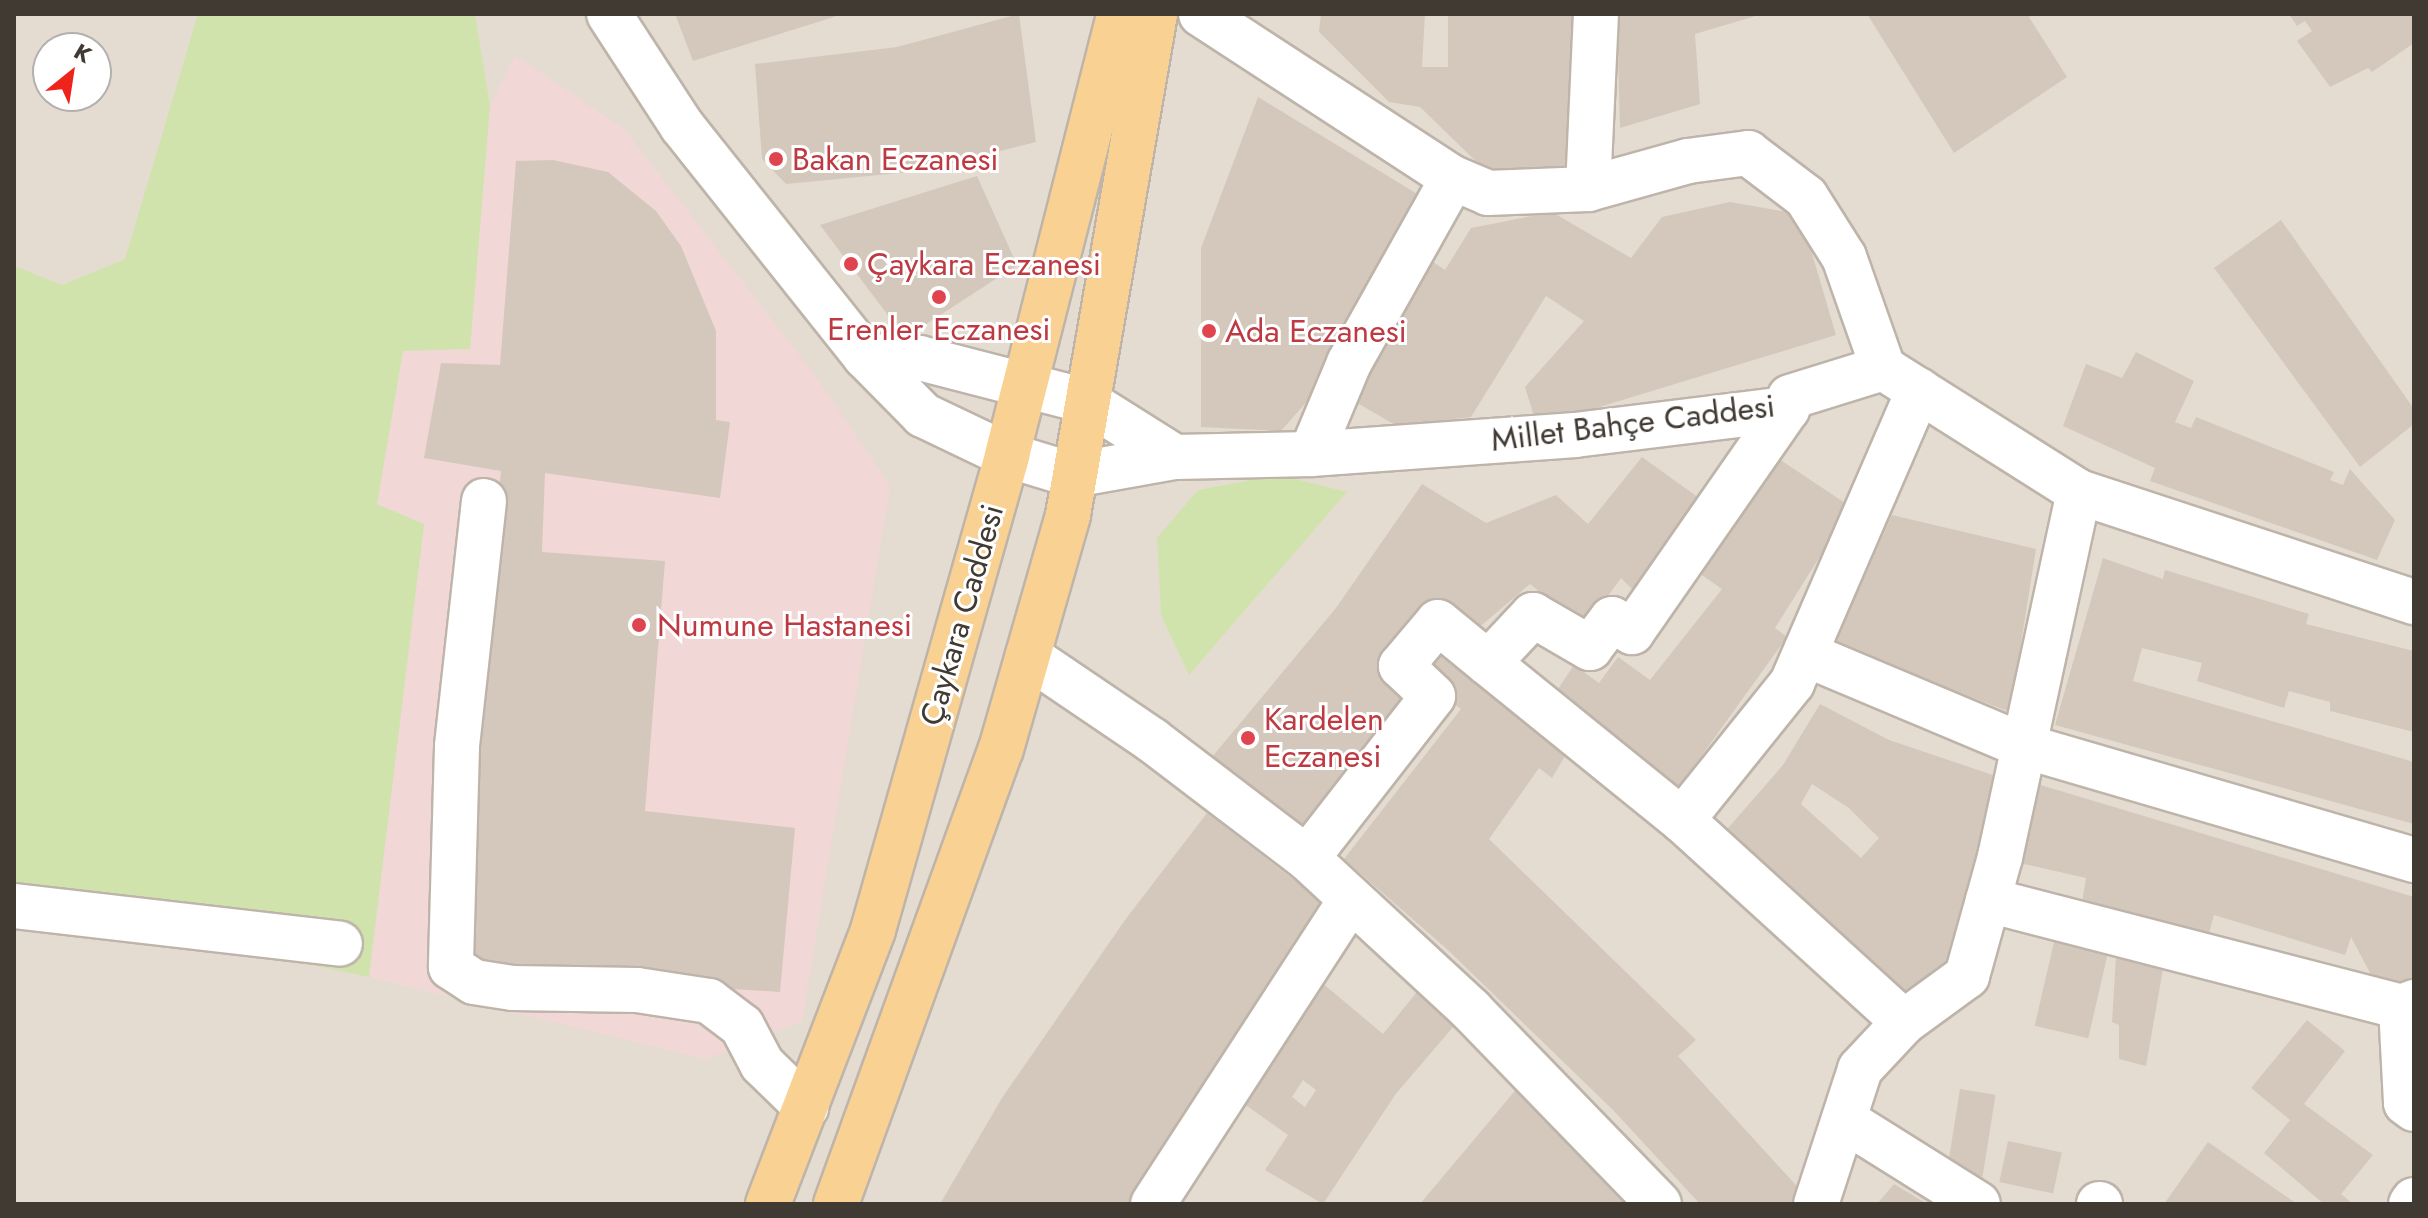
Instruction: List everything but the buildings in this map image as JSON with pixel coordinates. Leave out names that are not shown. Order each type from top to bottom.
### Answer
[{"type":"main road","name":"Çaykara Caddesi","points":[[768,1204],[873,930],[1007,455],[1119,14]]},
{"type":"main road","points":[[836,1204],[996,764],[1068,515],[1155,14]]},
{"type":"street","points":[[609,14],[682,126],[865,356],[923,415],[1007,455],[1073,475]]},
{"type":"street","points":[[1201,14],[1453,178],[1488,193],[1588,189],[1688,161],[1748,153],[1806,197],[1844,257],[1901,379],[2079,492],[2414,602]]},
{"type":"street","points":[[1588,189],[1596,14]]},
{"type":"street","points":[[1311,454],[1349,363],[1453,178]]},
{"type":"street","points":[[865,356],[920,358],[1025,382],[1086,401],[1175,457]]},
{"type":"street","points":[[1682,820],[1792,683],[1805,654],[1901,379]]},
{"type":"street","name":"Millet Bahçe Caddesi","points":[[1073,475],[1175,457],[1311,454],[1575,435],[1787,409],[1790,397],[1901,379]]},
{"type":"street","points":[[1488,663],[1533,615],[1590,648],[1612,619],[1632,632],[1787,409]]},
{"type":"street","points":[[1816,1204],[1860,1069],[1904,1022],[1967,976],[2024,746],[2079,492]]},
{"type":"street","points":[[484,501],[457,747],[451,967],[474,982],[513,988],[637,990],[709,1001],[742,1026],[762,1064],[806,1107]]},
{"type":"street","points":[[1307,858],[1433,696],[1401,666],[1438,622],[1682,820],[1904,1022]]},
{"type":"street","points":[[1805,654],[2024,746],[2414,860]]},
{"type":"street","points":[[1028,656],[1152,740],[1307,858],[1349,902],[1471,1010],[1659,1204]]},
{"type":"street","points":[[1988,900],[2408,1004],[2406,1103],[2414,1109]]},
{"type":"street","points":[[1153,1204],[1349,902]]},
{"type":"street","points":[[14,906],[340,944]]},
{"type":"street","points":[[1844,1120],[1978,1204]]},
{"type":"shaded area","points":[[14,14],[2414,14],[2414,1204],[14,1204]]},
{"type":"shaded area","name":"Numune Hastanesi","points":[[515,55],[624,129],[817,378],[890,486],[802,1021],[706,1059],[369,977],[424,525],[377,505],[403,351],[470,348],[490,106]]},
{"type":"green space","points":[[198,14],[475,14],[490,106],[470,349],[403,351],[377,504],[424,524],[369,977],[14,904],[14,266],[62,285],[125,259]]},
{"type":"green space","points":[[1279,475],[1347,492],[1189,675],[1161,615],[1157,538],[1198,490]]},
{"type":"place","name":"Bakan Eczanesi","points":[[776,159]]},
{"type":"place","name":"Çaykara Eczanesi","points":[[851,264]]},
{"type":"place","name":"Erenler Eczanesi","points":[[939,297]]},
{"type":"place","name":"Ada Eczanesi","points":[[1209,331]]},
{"type":"place","name":"Numune Hastanesi","points":[[639,625]]},
{"type":"place","name":"Kardelen Eczanesi","points":[[1248,738]]}]
